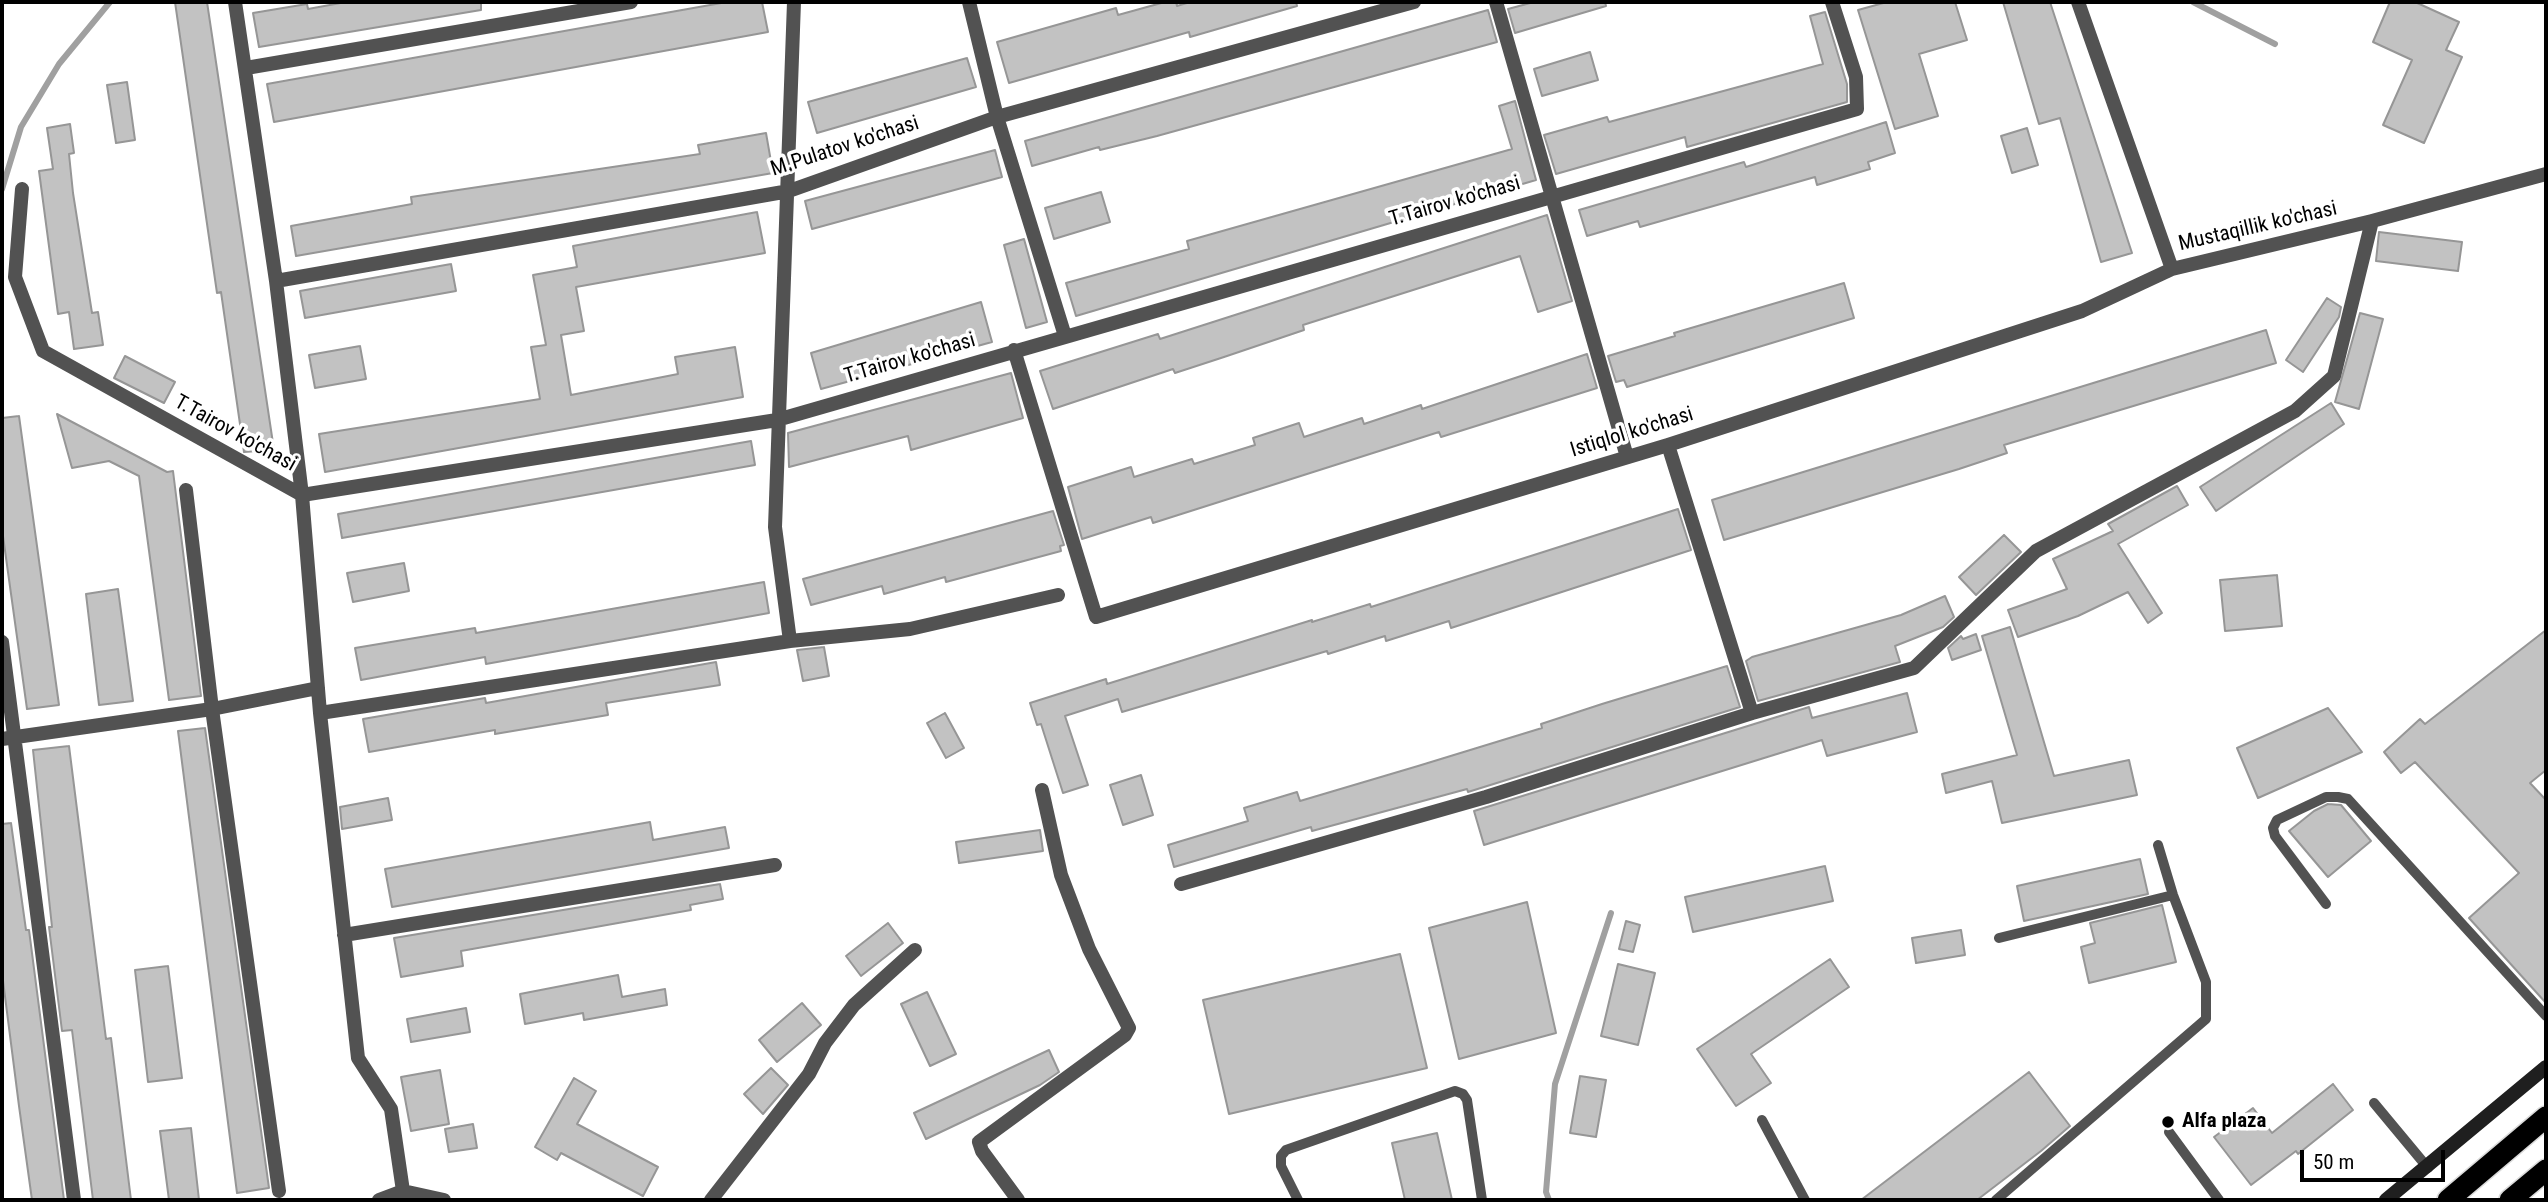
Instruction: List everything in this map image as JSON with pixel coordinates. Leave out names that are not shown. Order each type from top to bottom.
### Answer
[{"type":"highway","points":[[2448,1200],[2546,1117]]},
{"type":"highway","points":[[2510,1200],[2546,1170]]},
{"type":"street","points":[[234,2],[276,281],[302,495],[320,713],[358,1058],[391,1109],[404,1196]]},
{"type":"street","points":[[246,68],[631,2]]},
{"type":"street","points":[[790,641],[775,527],[794,2]]},
{"type":"street","points":[[969,2],[998,117],[1065,335]]},
{"type":"street","name":"M.Pulatov ko'chasi","points":[[276,281],[789,191],[998,117],[1415,2]]},
{"type":"street","points":[[1496,2],[1626,457]]},
{"type":"street","name":"T.Tairov ko'chasi","points":[[22,189],[15,277],[43,351],[302,495],[777,420],[1857,108],[1856,77],[1832,2]]},
{"type":"street","name":"Mustaqillik ko'chasi","points":[[2078,2],[2172,269],[2372,221],[2546,174]]},
{"type":"street","points":[[1181,884],[1486,797],[1752,713],[1914,668],[2036,551],[2295,411],[2334,376],[2372,221]]},
{"type":"street","name":"Istiqlol ko'chasi","points":[[1014,350],[1096,617],[1668,445],[2082,311],[2172,269]]},
{"type":"street","points":[[1668,445],[1752,713]]},
{"type":"street","points":[[186,489],[212,709],[279,1191]]},
{"type":"street","points":[[320,713],[790,641],[910,629],[1058,595]]},
{"type":"street","points":[[2,642],[8,738],[74,1200]]},
{"type":"street","points":[[8,738],[212,709],[318,688]]},
{"type":"street","points":[[1018,1200],[982,1151],[979,1142],[1125,1035],[1129,1028],[1089,949],[1075,912],[1050,834],[1042,790]]},
{"type":"street","points":[[344,936],[775,866]]},
{"type":"street","points":[[711,1200],[810,1074],[825,1043],[854,1005],[915,950]]},
{"type":"street","points":[[2386,1200],[2546,1068]]},
{"type":"street","points":[[379,1200],[404,1196],[444,1200]]},
{"type":"lane","points":[[2326,904],[2275,836],[2273,828],[2277,820],[2326,797],[2338,797],[2348,799],[2356,807],[2546,1016]]},
{"type":"lane","points":[[1996,1200],[2206,1019],[2206,982],[2173,895],[2158,845]]},
{"type":"lane","points":[[1999,938],[2173,895]]},
{"type":"lane","points":[[1298,1200],[1281,1166],[1281,1156],[1286,1150],[1455,1091],[1467,1100],[1482,1200]]},
{"type":"lane","points":[[2375,1103],[2428,1168]]},
{"type":"lane","points":[[1762,1120],[1805,1200]]},
{"type":"lane","points":[[2169,1132],[2219,1200]]},
{"type":"building","points":[[175,2],[207,2],[274,450],[244,452],[221,292],[217,293]]},
{"type":"building","points":[[346,2],[481,2],[481,10],[259,47],[253,13],[307,4],[308,9]]},
{"type":"building","points":[[727,2],[762,2],[768,32],[274,122],[267,84]]},
{"type":"building","points":[[1165,2],[1176,2],[1177,6],[1190,2],[1296,2],[1297,6],[1190,37],[1189,32],[1009,83],[997,42],[1116,8],[1118,15]]},
{"type":"building","points":[[1534,2],[1605,2],[1606,6],[1515,33],[1508,9]]},
{"type":"building","points":[[1887,2],[1955,2],[1967,40],[1919,54],[1938,116],[1895,129],[1858,10]]},
{"type":"building","points":[[2003,2],[2050,2],[2132,253],[2101,262],[2060,118],[2039,124]]},
{"type":"building","points":[[2390,2],[2415,2],[2459,22],[2446,50],[2462,57],[2424,143],[2383,125],[2412,60],[2373,42]]},
{"type":"building","points":[[1488,10],[1497,42],[1157,136],[1100,150],[1099,147],[1032,166],[1025,141]]},
{"type":"building","points":[[1825,12],[1847,84],[1847,102],[1687,147],[1685,137],[1556,174],[1544,135],[1607,117],[1609,122],[1823,64],[1810,16]]},
{"type":"building","points":[[1590,52],[1598,80],[1542,96],[1534,69]]},
{"type":"building","points":[[967,58],[976,87],[817,133],[808,102]]},
{"type":"building","points":[[127,82],[135,140],[116,143],[107,85]]},
{"type":"building","points":[[1515,101],[1536,180],[1076,316],[1066,283],[1189,249],[1187,241],[1512,149],[1499,106]]},
{"type":"building","points":[[1886,122],[1895,153],[1868,162],[1870,169],[1817,185],[1815,177],[1640,227],[1638,221],[1587,236],[1579,210],[1744,162],[1746,167]]},
{"type":"building","points":[[70,124],[74,153],[69,154],[73,193],[92,313],[98,312],[103,345],[74,349],[69,312],[58,314],[39,171],[53,169],[47,128]]},
{"type":"building","points":[[2027,128],[2038,165],[2012,173],[2001,136]]},
{"type":"building","points":[[766,133],[773,173],[296,256],[291,226],[412,204],[411,197],[700,154],[698,145]]},
{"type":"building","points":[[995,150],[1002,177],[812,229],[805,201]]},
{"type":"building","points":[[1101,192],[1110,222],[1054,239],[1045,208]]},
{"type":"building","points":[[757,212],[765,253],[576,287],[584,331],[561,335],[571,395],[678,374],[675,357],[735,347],[743,397],[325,472],[319,434],[540,399],[531,347],[546,345],[533,275],[577,267],[573,246]]},
{"type":"building","points":[[1547,215],[1572,301],[1538,312],[1520,256],[1303,325],[1304,330],[1224,357],[1175,373],[1173,369],[1053,409],[1040,371],[1158,334],[1160,339]]},
{"type":"building","points":[[2379,232],[2462,242],[2458,271],[2376,261]]},
{"type":"building","points":[[1024,239],[1047,322],[1026,328],[1004,245]]},
{"type":"building","points":[[451,264],[456,291],[305,318],[300,291]]},
{"type":"building","points":[[1844,283],[1854,318],[1627,387],[1624,380],[1616,382],[1608,356],[1675,336],[1674,333]]},
{"type":"building","points":[[2327,298],[2341,307],[2339,317],[2303,372],[2286,360]]},
{"type":"building","points":[[981,302],[992,342],[821,389],[811,353]]},
{"type":"building","points":[[2360,313],[2383,319],[2359,409],[2335,402]]},
{"type":"building","points":[[2266,330],[2276,363],[2004,445],[2007,453],[1724,540],[1712,500]]},
{"type":"building","points":[[360,346],[366,379],[315,388],[309,355]]},
{"type":"building","points":[[1587,354],[1597,388],[1441,437],[1439,432],[1153,523],[1151,517],[1082,539],[1068,487],[1131,467],[1134,477],[1192,459],[1194,464],[1255,445],[1253,438],[1299,423],[1304,437],[1362,418],[1364,424],[1421,405],[1422,409]]},
{"type":"building","points":[[125,356],[175,382],[164,403],[114,378]]},
{"type":"building","points":[[1011,373],[1023,418],[911,450],[908,436],[789,467],[788,433]]},
{"type":"building","points":[[2331,403],[2344,424],[2216,511],[2200,487]]},
{"type":"building","points":[[57,414],[167,472],[173,471],[201,696],[169,700],[139,476],[109,461],[72,468]]},
{"type":"building","points":[[19,416],[59,705],[27,709],[2,529],[2,418]]},
{"type":"building","points":[[751,441],[755,465],[342,538],[338,514]]},
{"type":"building","points":[[2177,486],[2188,505],[2118,544],[2162,613],[2148,623],[2128,592],[2078,616],[2018,637],[2008,610],[2067,589],[2053,559],[2113,531],[2108,524]]},
{"type":"building","points":[[1678,509],[1691,550],[1451,628],[1449,621],[1386,641],[1385,636],[1122,712],[1118,699],[1065,716],[1088,785],[1063,793],[1041,724],[1037,725],[1030,703],[1106,679],[1107,684],[1312,620],[1370,604],[1371,607]]},
{"type":"building","points":[[1053,511],[1064,545],[1060,546],[1061,551],[946,582],[945,577],[884,594],[882,586],[811,605],[803,579]]},
{"type":"building","points":[[2004,535],[2021,552],[1976,595],[1959,577]]},
{"type":"building","points":[[404,563],[409,591],[353,602],[347,573]]},
{"type":"building","points":[[2277,575],[2282,626],[2225,631],[2220,580]]},
{"type":"building","points":[[764,582],[769,613],[486,664],[485,657],[361,680],[355,648],[475,628],[476,633]]},
{"type":"building","points":[[118,589],[133,701],[99,705],[86,594]]},
{"type":"building","points":[[1945,596],[1954,617],[1943,627],[1895,646],[1900,662],[1758,701],[1746,661],[1752,657],[1901,615]]},
{"type":"building","points":[[2010,627],[2054,776],[2129,760],[2137,795],[2002,823],[1992,781],[1946,793],[1942,774],[2017,755],[1982,636]]},
{"type":"building","points":[[2546,630],[2546,770],[2530,783],[2546,800],[2546,1003],[2469,918],[2519,873],[2415,762],[2401,773],[2384,752],[2420,719],[2425,724]]},
{"type":"building","points":[[1976,634],[1981,650],[1952,660],[1948,648],[1961,636],[1963,639]]},
{"type":"building","points":[[824,647],[829,676],[803,681],[797,650]]},
{"type":"building","points":[[716,662],[720,685],[606,703],[608,715],[495,734],[495,730],[369,752],[363,719],[485,698],[486,703]]},
{"type":"building","points":[[1727,666],[1740,707],[1468,792],[1467,789],[1312,831],[1311,827],[1174,867],[1168,845],[1248,821],[1244,808],[1297,792],[1300,801],[1542,728],[1541,724]]},
{"type":"building","points":[[1907,693],[1917,732],[1827,756],[1822,740],[1484,845],[1474,811],[1809,707],[1812,718]]},
{"type":"building","points":[[2328,708],[2362,752],[2258,798],[2237,748]]},
{"type":"building","points":[[945,713],[964,748],[946,758],[927,723]]},
{"type":"building","points":[[205,728],[269,1188],[237,1193],[178,731]]},
{"type":"building","points":[[69,746],[106,1039],[111,1038],[131,1200],[93,1200],[72,1030],[62,1031],[49,927],[52,927],[33,750]]},
{"type":"building","points":[[1141,775],[1153,815],[1123,825],[1110,785]]},
{"type":"building","points":[[388,798],[392,820],[342,829],[340,807]]},
{"type":"building","points":[[2328,804],[2341,805],[2371,841],[2328,877],[2289,831],[2314,811]]},
{"type":"building","points":[[650,822],[653,840],[725,827],[729,848],[392,907],[385,869]]},
{"type":"building","points":[[11,823],[26,930],[29,930],[64,1200],[32,1200],[2,973],[2,824]]},
{"type":"building","points":[[1040,830],[1043,851],[959,863],[956,842]]},
{"type":"building","points":[[2140,859],[2148,894],[2024,921],[2017,886]]},
{"type":"building","points":[[1825,866],[1833,901],[1693,932],[1685,897]]},
{"type":"building","points":[[720,884],[723,899],[690,905],[691,910],[461,951],[463,966],[401,977],[394,938]]},
{"type":"building","points":[[1527,902],[1556,1033],[1459,1059],[1429,928]]},
{"type":"building","points":[[2162,905],[2176,962],[2089,983],[2081,947],[2095,943],[2090,923]]},
{"type":"building","points":[[1626,921],[1640,925],[1633,952],[1619,949]]},
{"type":"building","points":[[888,923],[903,943],[861,976],[846,956]]},
{"type":"building","points":[[1961,930],[1965,955],[1916,963],[1912,938]]},
{"type":"building","points":[[1400,954],[1427,1068],[1229,1114],[1203,1000]]},
{"type":"building","points":[[1830,959],[1849,987],[1751,1054],[1771,1083],[1736,1106],[1697,1049]]},
{"type":"building","points":[[1618,964],[1655,973],[1638,1045],[1601,1036]]},
{"type":"building","points":[[168,966],[182,1078],[148,1082],[135,970]]},
{"type":"building","points":[[618,975],[622,997],[665,989],[667,1005],[584,1020],[583,1013],[525,1024],[520,994]]},
{"type":"building","points":[[927,992],[956,1054],[930,1066],[901,1004]]},
{"type":"building","points":[[802,1003],[821,1025],[777,1062],[759,1040]]},
{"type":"building","points":[[466,1008],[470,1032],[411,1042],[407,1019]]},
{"type":"building","points":[[1049,1050],[1059,1072],[1040,1085],[926,1139],[914,1113]]},
{"type":"building","points":[[771,1068],[788,1085],[763,1114],[744,1094]]},
{"type":"building","points":[[440,1070],[449,1124],[411,1131],[401,1077]]},
{"type":"building","points":[[2029,1072],[2070,1126],[1977,1200],[1861,1200]]},
{"type":"building","points":[[1580,1076],[1606,1080],[1596,1137],[1570,1133]]},
{"type":"building","points":[[574,1078],[596,1091],[577,1124],[658,1167],[643,1196],[561,1153],[557,1160],[535,1147]]},
{"type":"building","points":[[2333,1084],[2353,1110],[2298,1154],[2296,1151],[2251,1185],[2214,1137],[2253,1108],[2272,1133]]},
{"type":"building","points":[[473,1124],[477,1148],[449,1152],[445,1129]]},
{"type":"building","points":[[191,1128],[199,1200],[169,1200],[160,1131]]},
{"type":"building","points":[[1437,1133],[1452,1200],[1405,1200],[1392,1143]]},
{"type":"waterway","points":[[2,189],[21,127],[59,64],[110,2]]},
{"type":"waterway","points":[[2193,2],[2275,44]]},
{"type":"waterway","points":[[1549,1200],[1546,1192],[1555,1084],[1611,913]]},
{"type":"place","name":"Alfa plaza","points":[[2168,1122]]}]
